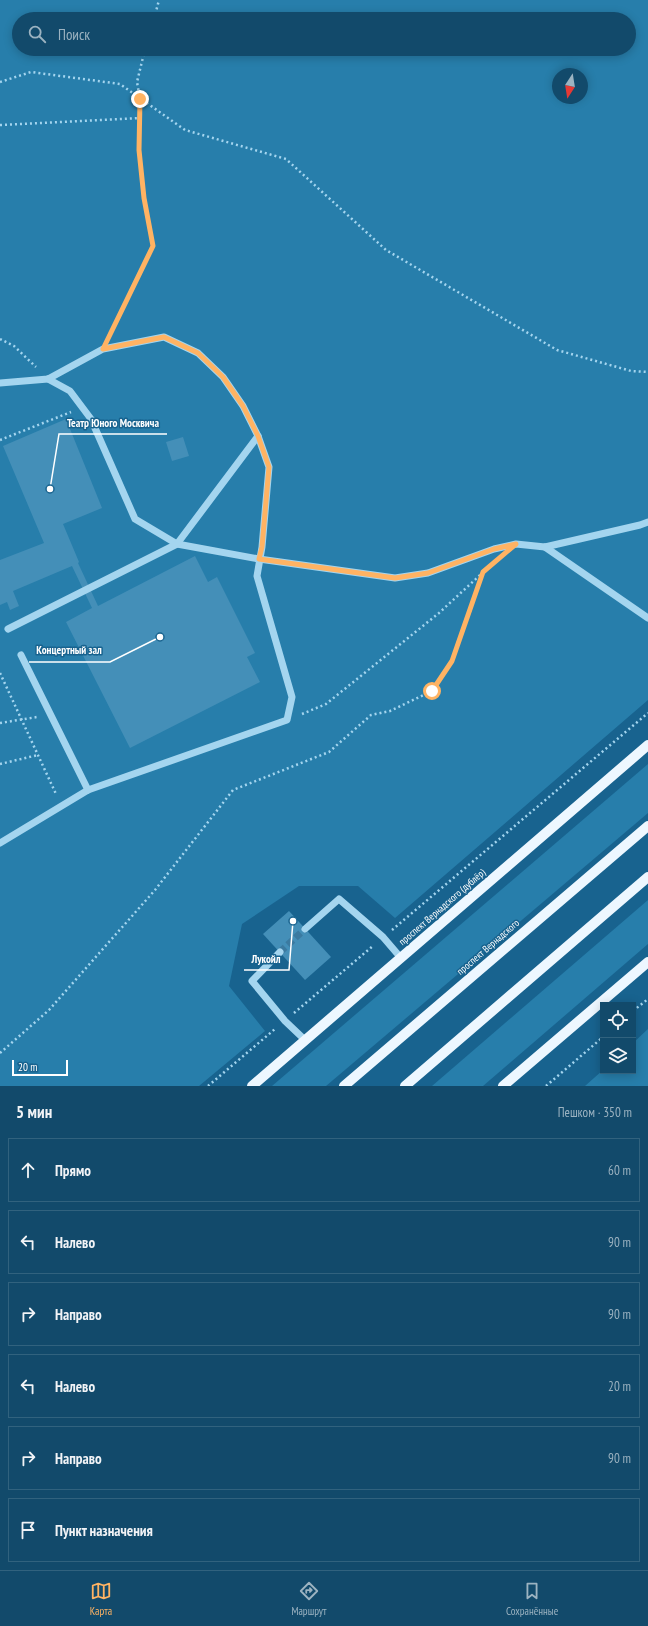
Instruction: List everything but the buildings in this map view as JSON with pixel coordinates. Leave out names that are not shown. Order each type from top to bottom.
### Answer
[{"type":"main road","name":"проспект Вернадского (дублёр)","points":[[252,1086],[648,745]]},
{"type":"main road","name":"проспект Вернадского","points":[[344,1086],[648,826]]},
{"type":"main road","points":[[405,1086],[648,877]]},
{"type":"main road","points":[[502,1086],[648,962]]},
{"type":"lane","points":[[0,383],[48,379],[103,349],[164,337],[198,353],[227,383],[243,406],[258,436],[269,467],[262,547],[257,576],[292,697],[287,720],[88,790],[0,843]]},
{"type":"lane","points":[[48,379],[70,391],[91,418],[135,519],[177,544],[259,559],[395,578],[428,573],[494,549],[516,544],[545,547],[648,522]]},
{"type":"lane","points":[[8,629],[177,544],[258,436]]},
{"type":"lane","points":[[545,547],[648,618]]},
{"type":"lane","points":[[22,655],[88,790]]},
{"type":"lane","points":[[305,929],[339,899],[383,937],[401,958]]},
{"type":"lane","points":[[280,952],[252,981],[285,1020],[305,1040]]},
{"type":"path","points":[[156,12],[159,0]]},
{"type":"path","points":[[103,349],[153,246],[144,198],[139,150],[140,99],[136,82],[144,56]]},
{"type":"path","points":[[0,82],[31,72],[120,84],[185,130],[286,159],[386,250],[557,350],[631,371],[648,372]]},
{"type":"path","points":[[0,125],[140,118]]},
{"type":"path","points":[[0,339],[14,346],[48,379]]},
{"type":"path","points":[[0,440],[82,407]]},
{"type":"path","points":[[287,720],[326,704],[439,613],[494,563]]},
{"type":"path","points":[[0,1054],[49,1010],[155,890],[233,790],[329,752],[370,715],[390,712],[432,691],[452,661],[483,572]]},
{"type":"path","points":[[0,673],[53,787]]},
{"type":"path","points":[[208,1086],[648,713]]},
{"type":"path","points":[[0,723],[33,717]]},
{"type":"path","points":[[0,764],[38,754]]},
{"type":"path","points":[[636,1009],[648,999]]},
{"type":"path","points":[[546,1086],[602,1038]]},
{"type":"shaded area","points":[[0,0],[648,0],[648,700],[395,918],[358,886],[299,886],[242,924],[229,986],[265,1031],[199,1086],[0,1086]]},
{"type":"shaded area","points":[[648,764],[648,813],[326,1086],[272,1086]]},
{"type":"shaded area","points":[[648,900],[648,944],[483,1086],[432,1086]]},
{"type":"shaded area","points":[[648,1029],[648,1086],[585,1086],[600,1073],[600,1074],[636,1074],[636,1040]]},
{"type":"tunnel","points":[[280,952],[305,929]]},
{"type":"place","name":"Театр Юного Москвича","points":[[50,489]]},
{"type":"place","name":"Концертный зал","points":[[160,637]]},
{"type":"place","name":"Лукойл","points":[[293,921]]},
{"type":"route","points":[[140,99],[139,150],[144,198],[153,246],[103,349],[164,337],[198,353],[223,377],[243,406],[258,436],[269,467],[262,547],[259,559],[395,578],[428,573],[494,549],[516,544],[483,572],[452,661],[432,691]]}]
